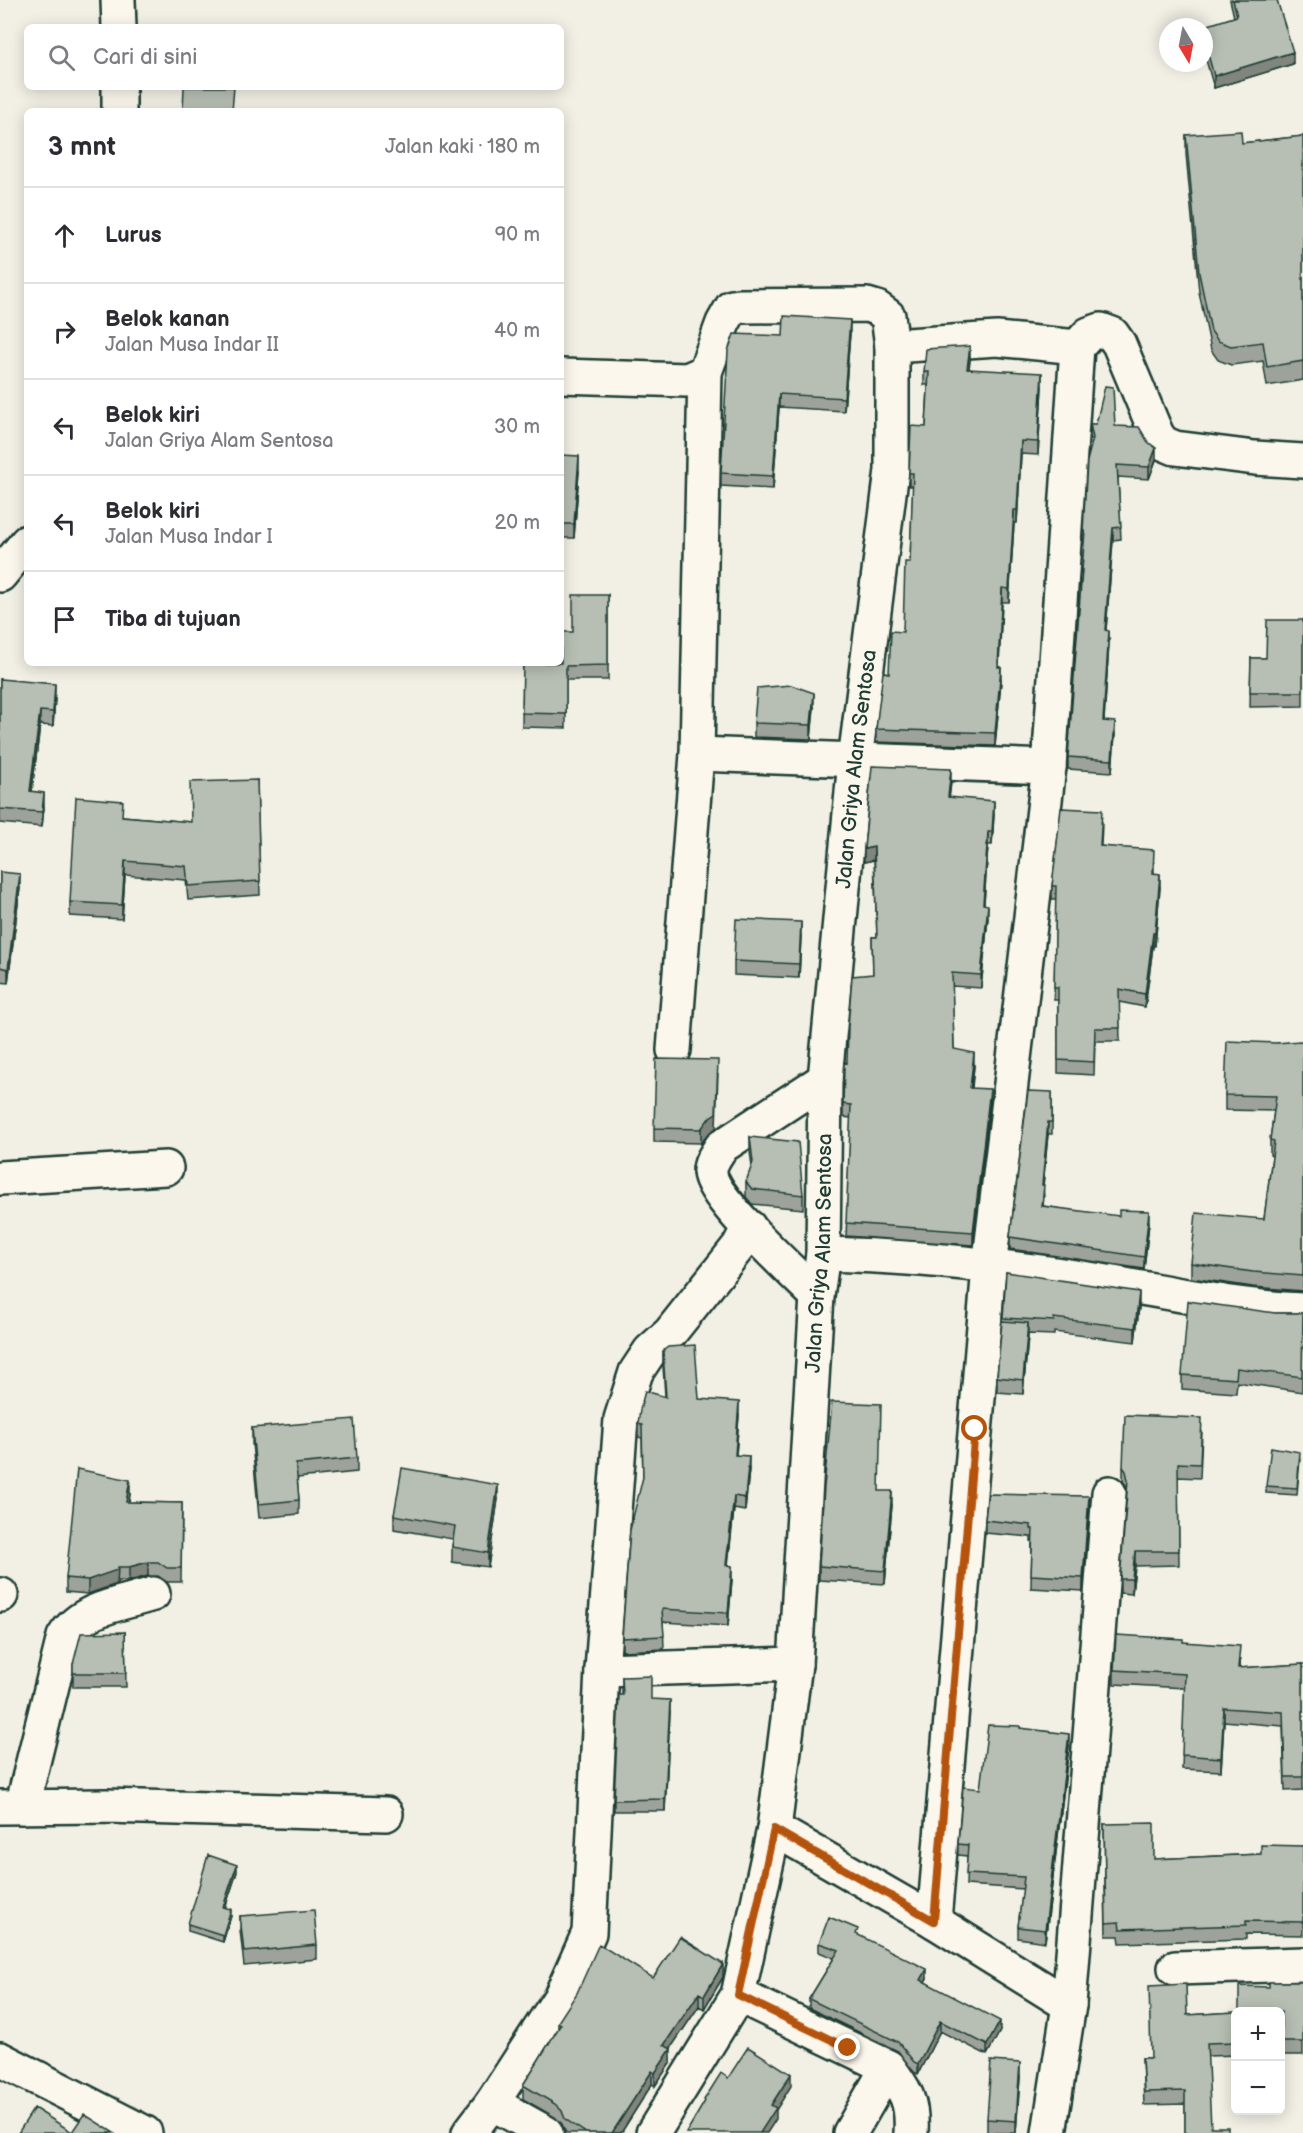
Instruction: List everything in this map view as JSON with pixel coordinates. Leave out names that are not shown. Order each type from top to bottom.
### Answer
[{"type":"street","points":[[118,0],[119,24]]},
{"type":"street","points":[[119,90],[119,108]]},
{"type":"street","name":"Jalan Griya Alam Sentosa","points":[[652,2133],[738,1995],[774,1829],[795,1664],[817,1296],[823,1254],[825,1079],[855,760],[892,470],[892,346],[888,316],[878,308],[867,305],[732,307],[728,311],[705,372]]},
{"type":"street","points":[[934,1921],[989,1267],[1049,767],[1077,347],[1089,333],[1101,330],[1112,334],[1119,344],[1157,435],[1163,443],[1175,448],[1255,458],[1303,461]]},
{"type":"street","points":[[892,346],[997,339],[1077,347]]},
{"type":"street","points":[[564,376],[687,380],[705,372],[697,754],[674,1050]]},
{"type":"street","points":[[0,575],[24,546]]},
{"type":"street","points":[[697,754],[1049,767]]},
{"type":"street","points":[[817,1296],[717,1191],[711,1181],[710,1171],[712,1161],[721,1147],[825,1079]]},
{"type":"street","points":[[0,1178],[166,1168]]},
{"type":"street","points":[[469,2133],[492,2103],[560,1998],[589,1933],[602,1670],[621,1419],[636,1372],[650,1351],[670,1333],[739,1246],[749,1227]]},
{"type":"street","points":[[823,1254],[886,1256],[989,1267],[1094,1280],[1231,1303],[1303,1310]]},
{"type":"street","points":[[1049,2133],[1069,2005],[1109,1493]]},
{"type":"street","points":[[153,1594],[87,1614],[70,1627],[64,1636],[11,1807],[106,1806],[386,1814]]},
{"type":"street","points":[[602,1670],[795,1664]]},
{"type":"street","points":[[774,1829],[934,1921],[1069,2005]]},
{"type":"street","points":[[1175,1968],[1303,1964]]},
{"type":"street","points":[[738,1995],[888,2067],[908,2099],[912,2114],[910,2133]]},
{"type":"street","points":[[0,2059],[145,2133]]},
{"type":"street","points":[[850,2133],[888,2067]]},
{"type":"street","points":[[492,2103],[546,2133]]},
{"type":"building","points":[[1233,0],[1277,0],[1293,52],[1214,76],[1213,24],[1237,16]]},
{"type":"building","points":[[184,90],[234,90],[232,108],[183,108]]},
{"type":"building","points":[[1241,131],[1242,143],[1303,136],[1303,361],[1267,367],[1263,342],[1231,346],[1218,341],[1211,331],[1199,273],[1186,135]]},
{"type":"building","points":[[784,316],[850,320],[844,398],[779,394],[773,476],[721,473],[728,351],[734,334],[783,336]]},
{"type":"building","points":[[970,346],[967,369],[1042,373],[1038,442],[1021,441],[1009,589],[1002,588],[998,667],[1001,667],[995,733],[876,729],[883,672],[889,673],[891,631],[903,632],[905,562],[910,562],[913,473],[909,473],[911,426],[926,427],[929,372],[924,372],[926,349]]},
{"type":"building","points":[[1105,386],[1113,387],[1115,426],[1139,427],[1148,442],[1156,448],[1149,467],[1117,465],[1121,527],[1113,528],[1105,630],[1109,631],[1103,721],[1115,722],[1112,760],[1068,757],[1085,530],[1083,531],[1087,461],[1093,438],[1090,424],[1096,424]]},
{"type":"building","points":[[564,455],[579,456],[574,524],[564,524]]},
{"type":"building","points":[[573,595],[608,595],[608,665],[566,666],[566,714],[522,713],[523,666],[564,666],[564,632],[573,632]]},
{"type":"building","points":[[1267,620],[1303,620],[1303,692],[1250,692],[1251,658],[1266,658]]},
{"type":"building","points":[[0,679],[55,684],[53,712],[40,711],[30,791],[44,793],[42,812],[0,809]]},
{"type":"building","points":[[791,685],[814,693],[811,725],[754,723],[757,688]]},
{"type":"building","points":[[872,766],[951,769],[948,797],[994,801],[992,832],[988,832],[983,904],[988,905],[981,975],[952,973],[954,1049],[974,1053],[970,1088],[990,1089],[973,1232],[846,1223],[851,1105],[843,1104],[844,1062],[847,1063],[852,976],[873,974],[872,937],[877,937],[874,847],[864,849]]},
{"type":"building","points":[[257,780],[260,881],[188,886],[186,866],[125,861],[122,905],[70,902],[76,797],[123,801],[122,816],[191,822],[190,782]]},
{"type":"building","points":[[1061,808],[1102,810],[1100,846],[1154,850],[1153,873],[1160,874],[1155,933],[1153,933],[1145,994],[1119,989],[1120,1028],[1095,1028],[1094,1062],[1058,1060],[1058,987],[1054,987],[1056,886],[1052,886]]},
{"type":"building","points":[[0,872],[20,874],[8,969],[0,967]]},
{"type":"building","points":[[736,919],[801,922],[799,964],[734,961]]},
{"type":"building","points":[[1227,1041],[1303,1042],[1303,1276],[1191,1263],[1196,1213],[1264,1219],[1274,1141],[1270,1140],[1276,1096],[1225,1095]]},
{"type":"building","points":[[656,1059],[718,1060],[716,1113],[701,1129],[654,1128]]},
{"type":"building","points":[[1028,1091],[1052,1092],[1052,1122],[1048,1122],[1042,1206],[1119,1216],[1119,1210],[1149,1211],[1144,1257],[1010,1237]]},
{"type":"building","points":[[750,1137],[798,1142],[803,1195],[752,1189],[746,1182],[753,1162]]},
{"type":"building","points":[[1006,1272],[1139,1292],[1135,1328],[1054,1318],[1054,1321],[1003,1318]]},
{"type":"building","points":[[1188,1301],[1275,1313],[1303,1313],[1302,1377],[1237,1368],[1236,1379],[1182,1375]]},
{"type":"building","points":[[1002,1321],[1028,1323],[1023,1380],[997,1377]]},
{"type":"building","points":[[695,1345],[699,1399],[739,1402],[735,1455],[749,1456],[745,1498],[734,1496],[726,1565],[732,1566],[728,1613],[662,1609],[664,1636],[622,1638],[630,1530],[643,1477],[642,1425],[638,1424],[640,1410],[645,1391],[666,1397],[664,1350],[668,1347]]},
{"type":"building","points":[[832,1402],[881,1404],[879,1491],[892,1491],[885,1571],[819,1566]]},
{"type":"building","points":[[1125,1415],[1202,1418],[1200,1464],[1178,1463],[1179,1551],[1135,1551],[1132,1579],[1120,1579],[1128,1480],[1123,1467]]},
{"type":"building","points":[[354,1419],[357,1458],[296,1464],[299,1500],[259,1504],[252,1428]]},
{"type":"building","points":[[1271,1447],[1300,1452],[1297,1488],[1266,1486]]},
{"type":"building","points":[[402,1468],[498,1485],[488,1553],[452,1547],[455,1526],[394,1515]]},
{"type":"building","points":[[77,1469],[130,1480],[126,1502],[182,1503],[181,1568],[167,1568],[158,1562],[148,1562],[129,1567],[118,1567],[117,1570],[88,1580],[66,1578]]},
{"type":"building","points":[[988,1494],[1089,1496],[1083,1578],[1031,1575],[1033,1529],[1031,1525],[985,1520]]},
{"type":"building","points":[[125,1632],[126,1673],[73,1673],[81,1633]]},
{"type":"building","points":[[1116,1635],[1183,1639],[1183,1642],[1240,1646],[1238,1668],[1303,1664],[1303,1777],[1285,1777],[1283,1712],[1224,1708],[1221,1758],[1182,1755],[1185,1674],[1114,1670]]},
{"type":"building","points":[[651,1676],[651,1699],[670,1700],[665,1799],[614,1800],[619,1695],[623,1695],[622,1677]]},
{"type":"building","points":[[988,1725],[1020,1726],[1020,1728],[1069,1734],[1045,1930],[1018,1927],[1024,1877],[966,1874],[968,1845],[958,1844],[963,1787],[980,1789]]},
{"type":"building","points":[[1154,1823],[1154,1859],[1261,1854],[1261,1845],[1303,1846],[1303,1922],[1246,1921],[1246,1925],[1120,1929],[1119,1922],[1106,1923],[1104,1824]]},
{"type":"building","points":[[208,1855],[237,1865],[223,1907],[231,1909],[223,1935],[188,1924]]},
{"type":"building","points":[[314,1910],[317,1945],[244,1952],[240,1916]]},
{"type":"building","points":[[829,1917],[858,1929],[856,1934],[927,1969],[921,1980],[1000,2021],[987,2045],[940,2021],[918,2064],[898,2042],[809,1999],[839,1950],[819,1943]]},
{"type":"building","points":[[680,1937],[723,1964],[704,1996],[699,1993],[664,2045],[671,2049],[655,2073],[652,2071],[612,2133],[586,2133],[565,2119],[562,2111],[555,2104],[523,2085],[561,2024],[558,2022],[577,1993],[599,1944],[653,1978]]},
{"type":"building","points":[[1269,1982],[1303,1982],[1303,2042],[1285,2042],[1285,2007],[1239,2007],[1239,1986],[1269,1987]]},
{"type":"building","points":[[1186,1984],[1187,2015],[1231,2012],[1231,2042],[1207,2043],[1211,2127],[1228,2127],[1228,2133],[1185,2133],[1185,2091],[1144,2092],[1142,2058],[1151,2058],[1149,1986]]},
{"type":"building","points":[[748,2047],[791,2074],[771,2105],[776,2108],[760,2133],[686,2133],[721,2073],[728,2078]]},
{"type":"building","points":[[991,2061],[1020,2063],[1016,2121],[987,2119]]},
{"type":"building","points":[[34,2108],[72,2132],[84,2114],[114,2133],[18,2133]]},
{"type":"route","points":[[848,2048],[738,1995],[774,1829],[934,1921],[975,1429]]}]
